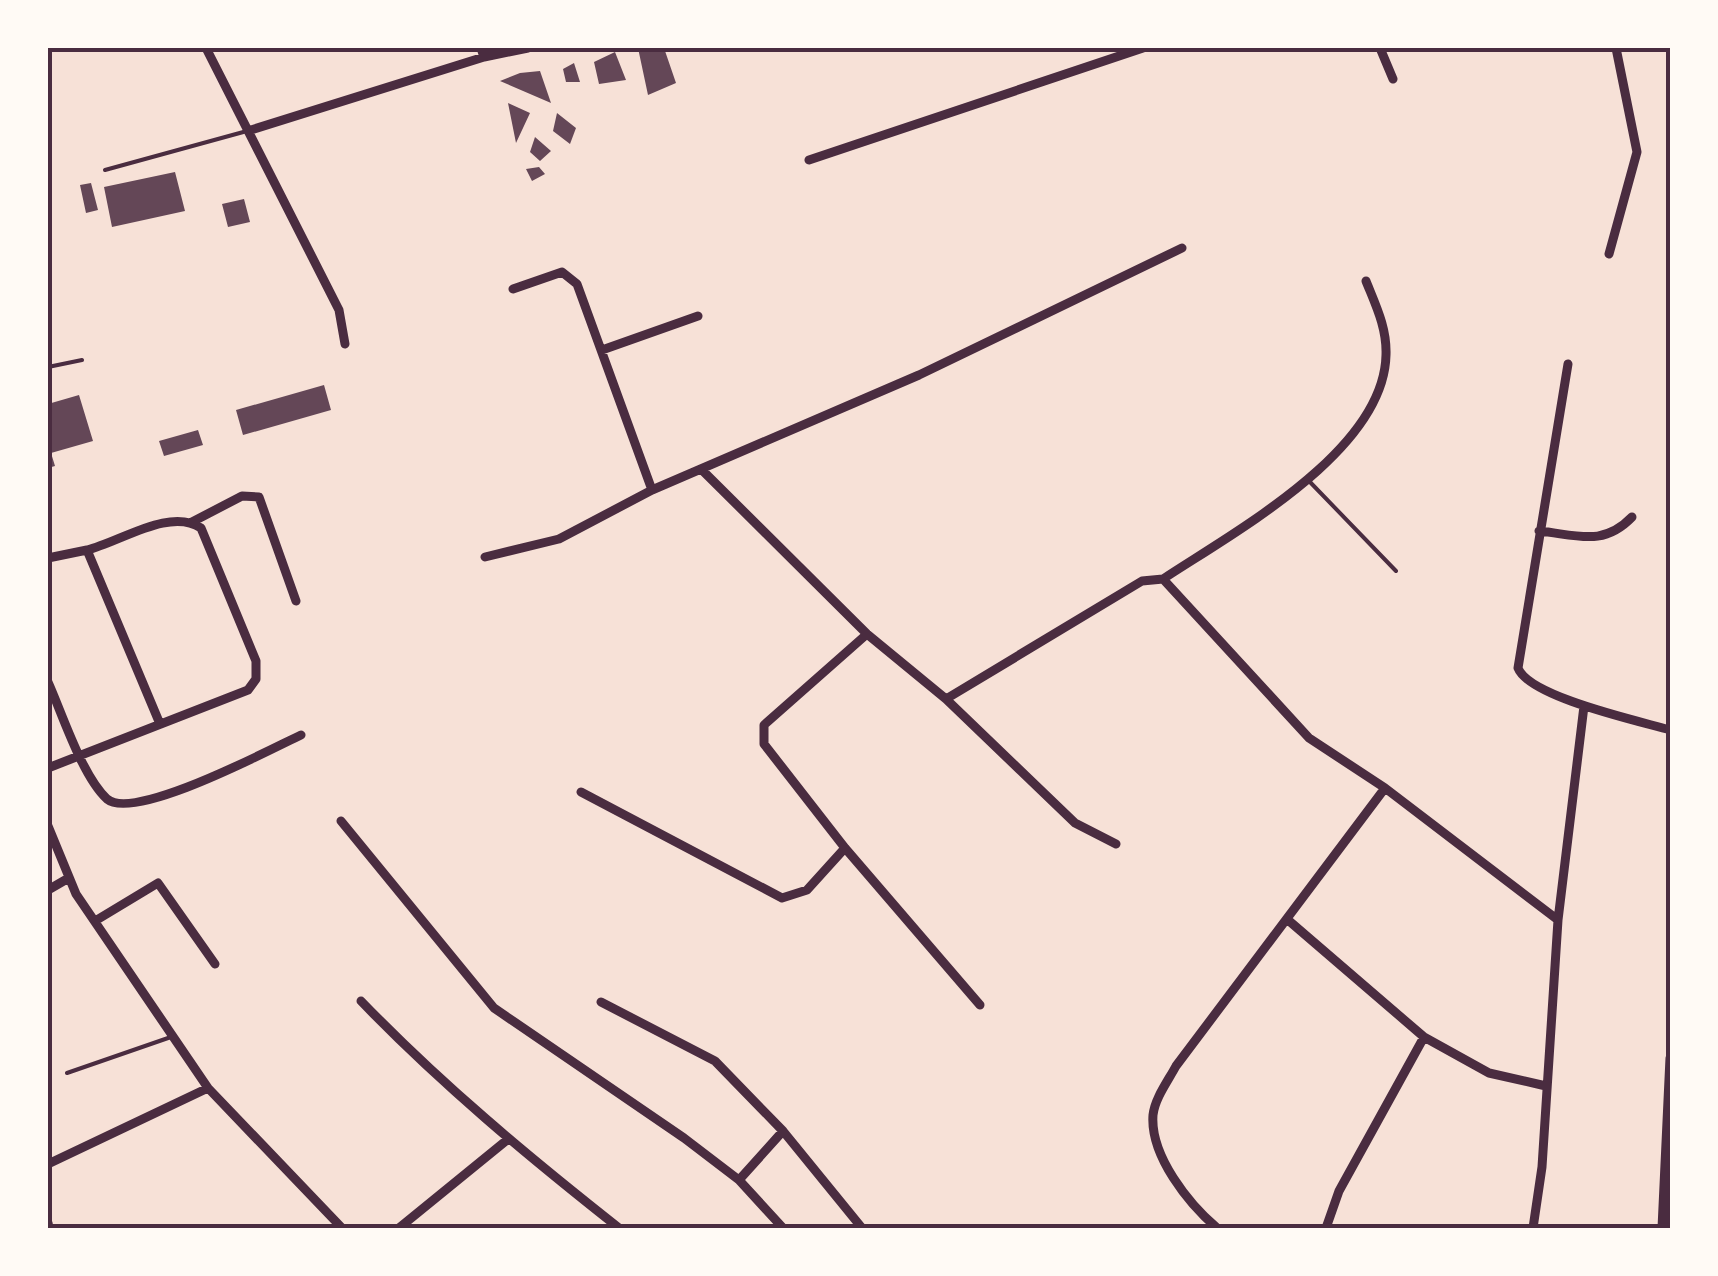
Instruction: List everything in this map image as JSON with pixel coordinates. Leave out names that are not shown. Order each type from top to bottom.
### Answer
[{"type":"street","points":[[206,48],[251,130],[339,310],[345,344]]},
{"type":"street","points":[[251,130],[482,52],[528,48]]},
{"type":"street","points":[[809,160],[1143,48]]},
{"type":"street","points":[[1380,48],[1393,79]]},
{"type":"street","points":[[1609,254],[1637,152],[1616,48]]},
{"type":"street","points":[[484,557],[559,539],[652,490],[919,376],[1182,248]]},
{"type":"street","points":[[514,289],[562,272],[572,278],[652,490]]},
{"type":"street","points":[[946,699],[1142,581],[1164,579],[1309,482],[1342,448],[1373,400],[1386,360],[1385,327],[1366,281]]},
{"type":"street","points":[[602,350],[698,316]]},
{"type":"street","points":[[1568,364],[1518,668],[1527,680],[1584,706],[1670,730]]},
{"type":"street","points":[[702,470],[868,634],[946,699],[1075,823],[1116,844]]},
{"type":"street","points":[[192,522],[242,496],[259,497],[296,601]]},
{"type":"street","points":[[1539,531],[1602,538],[1616,534],[1632,517]]},
{"type":"street","points":[[48,558],[86,550],[171,521],[192,522],[202,528],[256,660],[256,679],[248,690],[48,768]]},
{"type":"street","points":[[86,550],[160,724]]},
{"type":"street","points":[[1164,579],[1309,738],[1384,788],[1558,920]]},
{"type":"street","points":[[868,634],[764,725],[764,744],[845,848],[980,1005]]},
{"type":"street","points":[[48,682],[80,755],[108,800],[120,804],[187,790],[301,734]]},
{"type":"street","points":[[1533,1228],[1542,1167],[1558,920],[1584,706]]},
{"type":"street","points":[[1217,1228],[1190,1201],[1166,1162],[1153,1118],[1156,1103],[1176,1066],[1384,788]]},
{"type":"street","points":[[581,792],[782,898],[807,890],[845,848]]},
{"type":"street","points":[[341,821],[494,1008],[738,1180],[783,1228]]},
{"type":"street","points":[[48,826],[68,879],[208,1088],[342,1228]]},
{"type":"street","points":[[48,890],[68,879]]},
{"type":"street","points":[[94,921],[158,883],[216,964]]},
{"type":"street","points":[[1288,920],[1424,1037],[1490,1072],[1546,1086]]},
{"type":"street","points":[[361,1000],[416,1059],[507,1140],[619,1228]]},
{"type":"street","points":[[601,1002],[715,1061],[783,1131],[862,1228]]},
{"type":"street","points":[[1326,1228],[1339,1191],[1424,1037]]},
{"type":"street","points":[[1665,1225],[1670,1058]]},
{"type":"street","points":[[48,1164],[208,1088]]},
{"type":"street","points":[[738,1180],[783,1131]]},
{"type":"street","points":[[403,1228],[507,1140]]},
{"type":"lane","points":[[105,170],[251,130]]},
{"type":"lane","points":[[48,368],[82,360]]},
{"type":"lane","points":[[1309,482],[1396,572]]},
{"type":"lane","points":[[67,1072],[172,1036]]},
{"type":"building","points":[[638,48],[664,48],[676,83],[648,95]]},
{"type":"building","points":[[615,52],[626,80],[599,84],[594,62]]},
{"type":"building","points":[[574,63],[580,82],[566,82],[563,69]]},
{"type":"building","points":[[540,71],[551,103],[500,81],[520,73]]},
{"type":"building","points":[[508,103],[530,113],[516,143]]},
{"type":"building","points":[[557,113],[576,128],[570,144],[553,131]]},
{"type":"building","points":[[535,137],[551,151],[540,161],[530,152]]},
{"type":"building","points":[[539,167],[545,174],[532,181],[526,169]]},
{"type":"building","points":[[175,172],[185,211],[112,227],[104,187]]},
{"type":"building","points":[[91,183],[98,210],[86,213],[80,185]]},
{"type":"building","points":[[244,199],[250,222],[228,227],[222,204]]},
{"type":"building","points":[[324,385],[331,410],[243,435],[236,410]]},
{"type":"building","points":[[79,395],[93,441],[51,453],[55,466],[48,468],[48,404]]},
{"type":"building","points":[[198,430],[203,445],[164,456],[159,441]]}]
